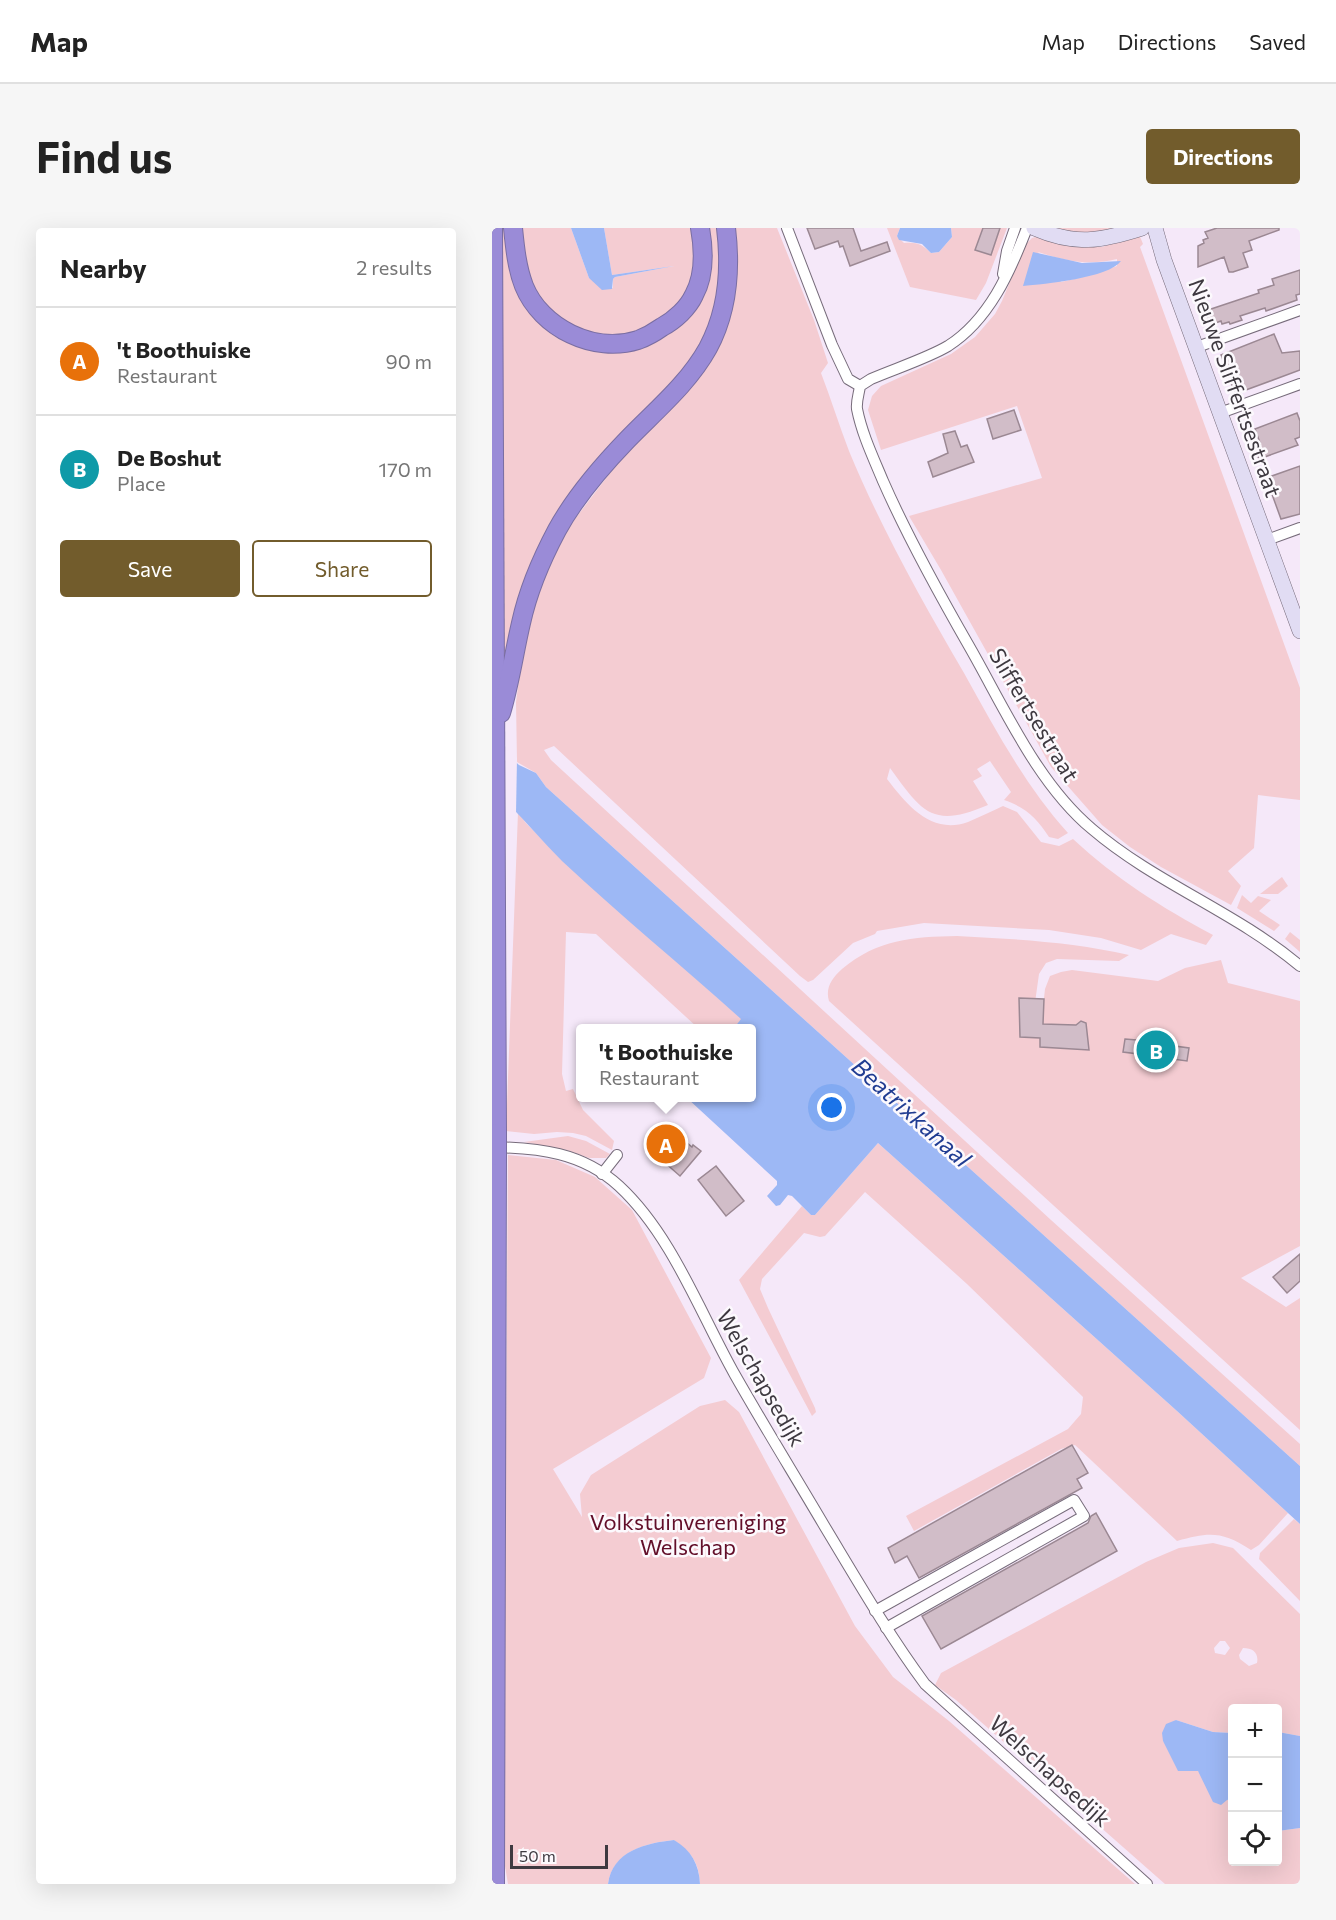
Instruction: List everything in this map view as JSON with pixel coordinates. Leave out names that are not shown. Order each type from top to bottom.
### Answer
[{"type":"highway","points":[[493,228],[495,1884]]},
{"type":"highway","points":[[513,228],[518,265],[525,287],[535,305],[564,331],[601,344],[638,340],[669,324],[682,311],[694,296],[700,280],[703,263],[700,228]]},
{"type":"highway","points":[[495,734],[510,684],[525,605],[537,571],[556,533],[575,502],[604,465],[689,375],[702,358],[715,334],[723,310],[728,278],[726,228]]},
{"type":"street","points":[[787,228],[832,345],[848,379],[860,386],[871,379],[947,347],[969,331],[989,308],[1017,255],[1027,228]]},
{"type":"street","points":[[1003,280],[1007,251],[1015,228]]},
{"type":"street","points":[[1034,228],[1050,235],[1091,241],[1111,238],[1142,228]]},
{"type":"street","name":"Nieuwe Sliffertsestraat","points":[[1155,228],[1164,260],[1300,631]]},
{"type":"street","points":[[1197,347],[1300,310]]},
{"type":"street","points":[[1220,413],[1300,384]]},
{"type":"street","name":"Sliffertsestraat","points":[[860,386],[856,405],[862,429],[896,511],[929,575],[1034,760],[1063,801],[1091,829],[1124,855],[1274,944],[1300,966]]},
{"type":"street","points":[[1267,540],[1300,528]]},
{"type":"street","name":"Welschapsedijk","points":[[495,1146],[550,1151],[578,1160],[618,1185],[634,1202],[669,1250],[735,1375],[885,1628],[925,1684],[1147,1884]]},
{"type":"street","points":[[602,1174],[617,1155]]},
{"type":"street","points":[[875,1611],[1074,1500],[1084,1516],[885,1628]]},
{"type":"green space","points":[[500,228],[509,228],[521,291],[600,347],[686,314],[707,228],[719,228],[721,245],[718,309],[699,355],[552,529],[503,684]]},
{"type":"green space","points":[[518,228],[571,228],[589,278],[613,288],[615,277],[674,266],[612,275],[604,228],[697,228],[696,279],[668,319],[619,338],[583,334],[551,315],[529,284]]},
{"type":"green space","points":[[733,228],[777,228],[814,320],[828,363],[821,373],[849,451],[888,536],[999,736],[1038,796],[1068,833],[1058,839],[1049,837],[1030,814],[1004,800],[1011,792],[990,761],[977,769],[982,776],[973,781],[988,805],[954,816],[930,812],[920,805],[890,768],[887,779],[903,799],[931,821],[955,825],[968,822],[1003,806],[1017,812],[1041,842],[1059,846],[1073,839],[1140,892],[1213,935],[1206,945],[1171,934],[1141,950],[1101,938],[1049,930],[924,923],[877,931],[853,943],[808,982],[554,746],[544,750],[551,760],[1051,1220],[1300,1444],[1300,1466],[546,787],[536,773],[517,762],[516,702],[524,642],[538,585],[562,536],[632,444],[707,360]]},
{"type":"green space","points":[[887,228],[900,228],[897,236],[904,243],[919,244],[931,253],[939,252],[952,237],[951,228],[1007,228],[986,283],[976,300],[910,287]]},
{"type":"green space","points":[[1053,228],[1123,228],[1088,232]]},
{"type":"green space","points":[[1139,234],[1143,244],[1140,247],[1300,688],[1300,800],[1258,795],[1254,848],[1228,871],[1241,886],[1231,905],[1161,867],[1130,847],[1102,825],[1051,767],[909,516],[1042,478],[1017,406],[881,450],[868,410],[872,396],[881,386],[951,354],[975,337],[995,314],[1025,245],[1032,238],[1039,236],[1066,246],[1102,247]],"holes":[[[1038,252],[1067,260],[1087,262],[1117,259],[1117,266],[1061,282]]]},
{"type":"green space","points":[[518,812],[562,860],[742,1019],[738,1024],[694,1024],[596,934],[566,932],[562,1074],[566,1091],[573,1089],[576,1102],[579,1102],[583,1110],[614,1141],[612,1150],[586,1136],[573,1133],[534,1134],[506,1131]]},
{"type":"green space","points":[[1282,877],[1288,886],[1278,894],[1260,894]]},
{"type":"green space","points":[[1242,895],[1251,903],[1258,896],[1271,900],[1259,911],[1280,925],[1274,931],[1237,908]]},
{"type":"green space","points":[[1290,932],[1300,940],[1300,952],[1285,939]]},
{"type":"green space","points":[[957,936],[1065,944],[1129,955],[1119,961],[1057,959],[1046,963],[1039,974],[1032,1024],[1041,1025],[1045,989],[1050,976],[1072,970],[1158,981],[1185,968],[1221,960],[1228,983],[1300,1001],[1300,1246],[1241,1278],[1286,1307],[1300,1298],[1300,1430],[829,1001],[829,988],[835,976],[855,959],[869,951],[910,939]]},
{"type":"green space","points":[[568,1136],[586,1141],[610,1154],[606,1158],[589,1158],[567,1150],[524,1142]]},
{"type":"green space","points":[[878,1143],[1288,1513],[1259,1545],[1251,1550],[1232,1539],[1215,1535],[1177,1541],[1075,1445],[1061,1449],[914,1531],[906,1516],[1068,1429],[1081,1414],[1083,1397],[967,1284],[865,1192],[825,1236],[804,1233],[762,1279],[760,1289],[815,1408],[816,1412],[812,1416],[739,1280],[802,1206],[811,1215],[815,1215]]},
{"type":"green space","name":"Volkstuinvereniging Welschap","points":[[508,1155],[556,1160],[595,1177],[632,1210],[711,1358],[704,1378],[553,1469],[582,1517],[580,1494],[591,1475],[700,1406],[725,1400],[739,1412],[855,1626],[893,1677],[949,1721],[1135,1884],[700,1884],[696,1863],[674,1840],[642,1847],[624,1856],[616,1864],[608,1884],[508,1884],[503,1854]]},
{"type":"green space","points":[[1294,1519],[1300,1524],[1300,1601],[1259,1559],[1260,1553]]},
{"type":"green space","points":[[1213,1543],[1233,1548],[1300,1614],[1300,1736],[1282,1733],[1282,1704],[1228,1704],[1228,1733],[1213,1732],[1176,1720],[1163,1741],[1228,1800],[1228,1866],[1282,1866],[1282,1830],[1300,1828],[1300,1884],[1165,1884],[956,1700],[935,1685],[941,1673],[1146,1562],[1179,1548]],"holes":[[[1220,1641],[1225,1641],[1230,1648],[1225,1655],[1215,1653],[1214,1648]],[[1243,1648],[1250,1649],[1257,1656],[1257,1663],[1249,1666],[1240,1659],[1239,1655]]]},
{"type":"water","points":[[571,228],[604,228],[612,275],[674,266],[615,277],[612,289],[602,290],[589,278]]},
{"type":"water","points":[[900,228],[951,228],[952,237],[939,252],[931,253],[922,244],[899,240],[897,236]]},
{"type":"water","points":[[1033,252],[1082,263],[1121,261],[1104,272],[1090,276],[1023,286]]},
{"type":"water","points":[[492,740],[519,765],[536,773],[546,787],[1300,1466],[1300,1524],[878,1143],[815,1215],[811,1215],[792,1196],[788,1195],[780,1205],[776,1206],[767,1196],[777,1185],[777,1181],[691,1102],[756,1102],[756,1024],[737,1024],[741,1019],[562,861],[492,788]]},
{"type":"water","points":[[1176,1720],[1213,1732],[1228,1733],[1228,1800],[1221,1805],[1213,1802],[1198,1771],[1178,1771],[1163,1741],[1162,1733],[1166,1724]]},
{"type":"water","points":[[1282,1733],[1300,1736],[1300,1828],[1282,1830]]},
{"type":"water","points":[[674,1840],[693,1858],[700,1884],[608,1884],[611,1873],[623,1856],[642,1847]]},
{"type":"pier","points":[[494,738],[517,758],[516,814],[492,792]]},
{"type":"building","points":[[807,228],[853,228],[861,251],[887,242],[890,251],[850,266],[843,246],[840,247],[838,241],[815,249]]},
{"type":"building","points":[[983,228],[1000,228],[991,255],[975,250]]},
{"type":"building","points":[[1217,228],[1279,228],[1279,230],[1249,241],[1252,250],[1243,253],[1248,267],[1229,272],[1224,257],[1198,267],[1198,246],[1208,238],[1205,232]]},
{"type":"building","points":[[1300,270],[1300,294],[1296,295],[1297,300],[1266,311],[1265,308],[1240,316],[1242,320],[1230,324],[1229,322],[1222,324],[1221,321],[1210,325],[1205,311],[1259,293],[1258,290],[1274,285],[1272,279]]},
{"type":"building","points":[[1274,334],[1282,353],[1300,351],[1300,370],[1235,394],[1221,355]]},
{"type":"building","points":[[1014,410],[1021,430],[993,439],[987,419]]},
{"type":"building","points":[[1297,413],[1300,421],[1300,437],[1295,439],[1298,445],[1259,459],[1254,446],[1260,443],[1255,429]]},
{"type":"building","points":[[955,431],[961,447],[967,445],[974,462],[933,477],[928,462],[948,453],[943,434]]},
{"type":"building","points":[[1300,466],[1300,514],[1281,519],[1266,478]]},
{"type":"building","points":[[1019,998],[1044,999],[1043,1024],[1076,1025],[1081,1021],[1086,1023],[1089,1050],[1040,1047],[1040,1038],[1020,1037]]},
{"type":"building","points":[[1125,1039],[1160,1042],[1160,1044],[1189,1048],[1187,1061],[1158,1057],[1157,1061],[1145,1059],[1146,1055],[1123,1052]]},
{"type":"building","points":[[667,1123],[692,1147],[693,1145],[701,1151],[680,1176],[647,1147]]},
{"type":"building","points":[[716,1166],[744,1201],[726,1216],[698,1180]]},
{"type":"building","points":[[1300,1254],[1300,1281],[1287,1293],[1273,1277]]},
{"type":"building","points":[[1072,1445],[1088,1473],[1077,1479],[1082,1488],[919,1578],[907,1556],[895,1563],[888,1548]]},
{"type":"building","points":[[1096,1513],[1117,1551],[941,1649],[922,1616],[1088,1523],[1091,1516]]},
{"type":"place","name":"De Boshut","points":[[1156,1050]]},
{"type":"place","name":"'t Boothuiske","points":[[666,1144]]},
{"type":"water label","name":"Beatrixkanaal","points":[[911,1113]]}]
